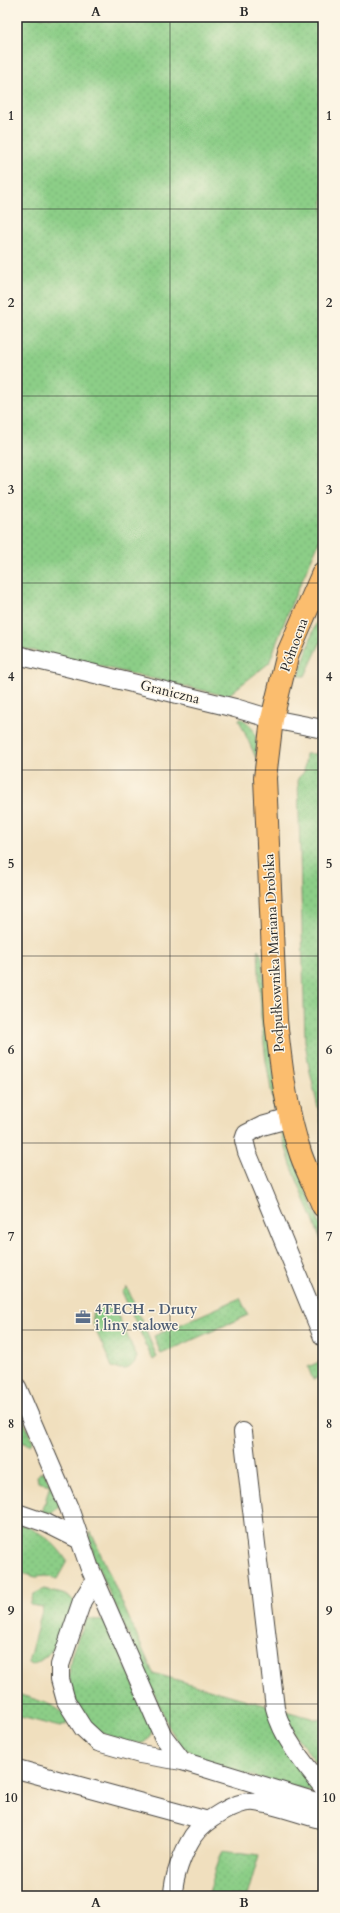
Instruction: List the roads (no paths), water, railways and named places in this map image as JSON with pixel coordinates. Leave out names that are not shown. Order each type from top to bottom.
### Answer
[{"type":"main road","name":"Północna","points":[[272,719],[288,653],[323,573]]},
{"type":"main road","name":"Podpułkownika Mariana Drobika","points":[[272,719],[265,778],[275,1012],[280,1059],[291,1118],[301,1155],[323,1206]]},
{"type":"street","name":"Graniczna","points":[[17,655],[235,708],[272,719],[323,729]]},
{"type":"street","points":[[291,1118],[262,1126],[246,1134],[244,1140],[246,1152],[323,1337]]},
{"type":"street","points":[[17,1388],[69,1508],[95,1580],[164,1736],[182,1761]]},
{"type":"street","points":[[243,1432],[273,1696],[277,1717],[289,1742],[323,1787]]},
{"type":"street","points":[[17,1513],[46,1523],[80,1540]]},
{"type":"street","points":[[95,1580],[82,1601],[60,1665],[60,1678],[66,1701],[83,1728],[98,1742],[140,1754],[182,1761],[323,1804]]},
{"type":"street","points":[[17,1769],[208,1821]]},
{"type":"street","points":[[174,1896],[173,1889],[181,1862],[193,1836],[208,1821],[240,1804],[255,1802],[323,1820]]},
{"type":"place","name":"4TECH - Druty i liny stalowe","points":[[83,1317]]}]
